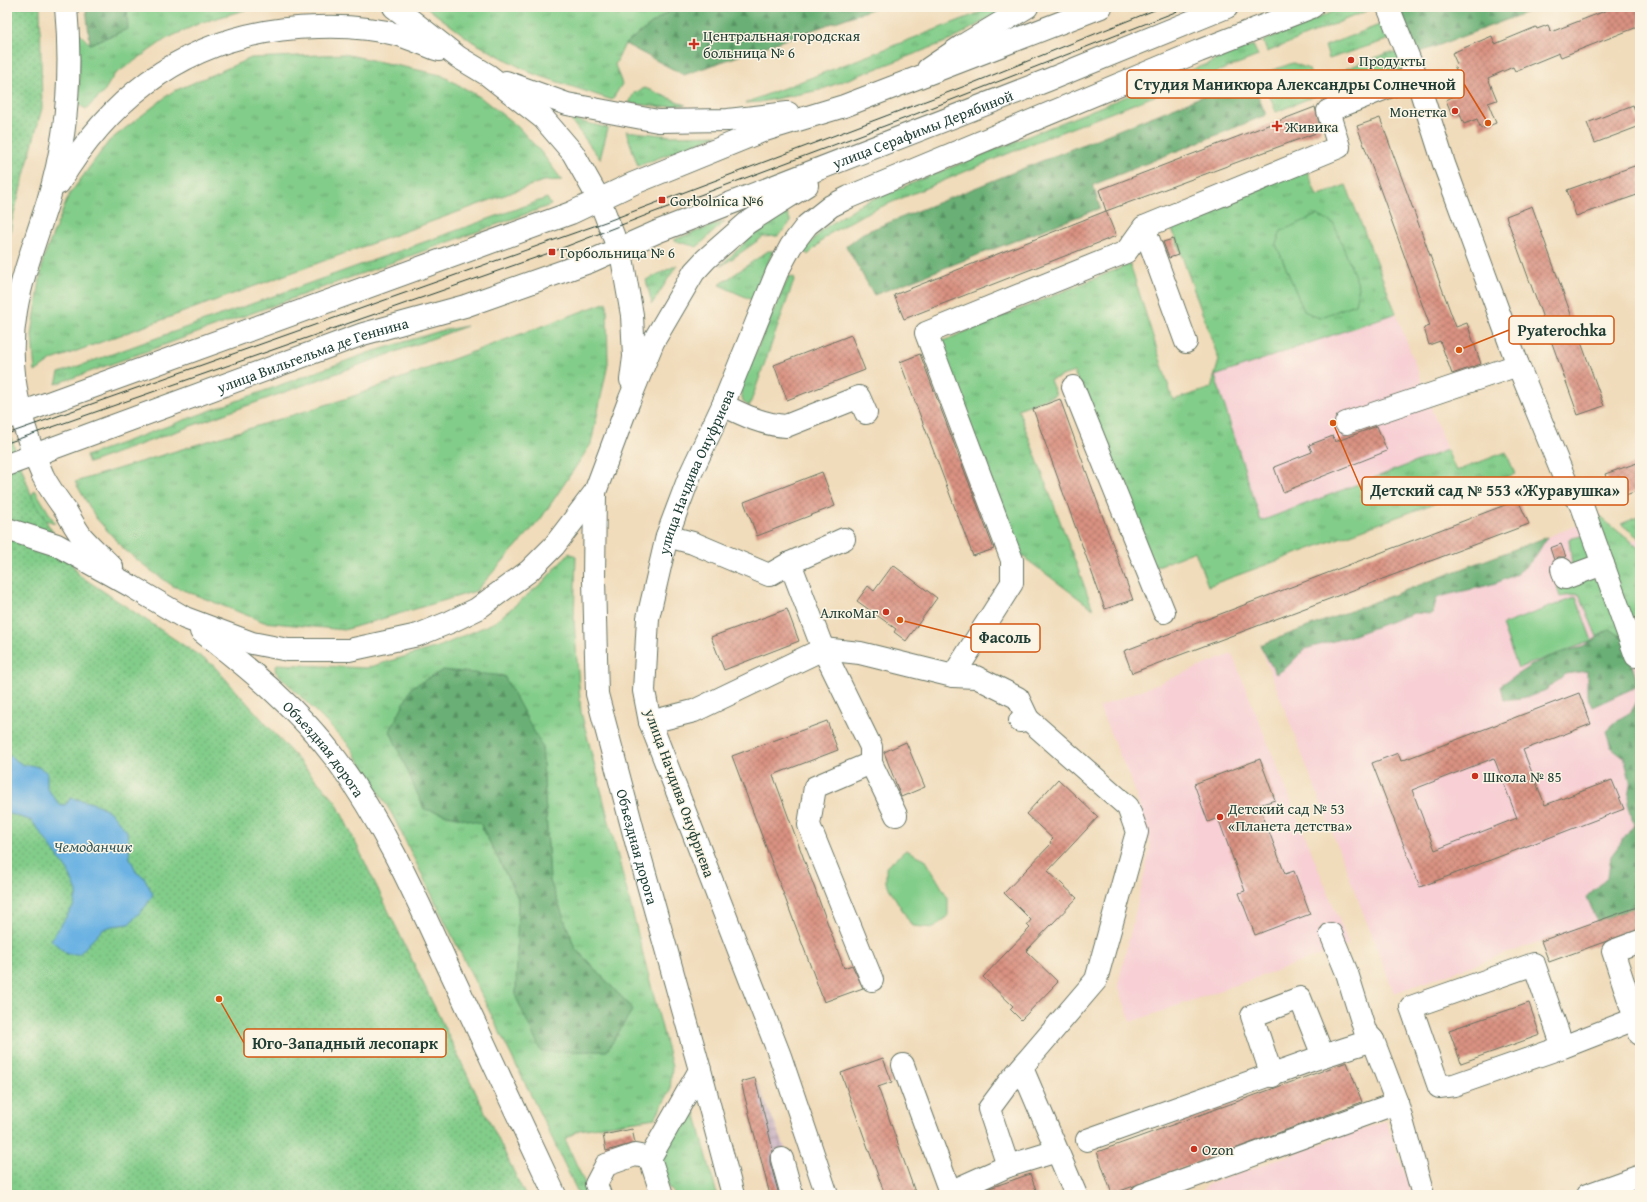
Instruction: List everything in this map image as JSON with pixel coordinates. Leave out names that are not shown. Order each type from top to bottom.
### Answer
[{"type":"main road","points":[[66,7],[69,58],[67,99],[60,155],[48,201],[35,238],[16,311],[13,345],[15,386],[14,416],[35,455],[48,484],[82,537],[132,586]]},
{"type":"main road","points":[[394,7],[458,57],[488,75],[543,118],[573,153],[600,201],[619,250],[632,315],[634,357],[629,401]]},
{"type":"main road","points":[[913,80],[962,46],[1027,7]]},
{"type":"main road","points":[[14,416],[564,216],[600,201],[632,184],[765,130],[844,106],[1101,7]]},
{"type":"main road","name":"улица Серафимы Дерябиной","points":[[619,250],[659,231],[1048,80],[1227,7]]},
{"type":"main road","points":[[1282,13],[1312,7]]},
{"type":"main road","points":[[1388,7],[1416,76],[1444,164],[1518,365],[1570,492],[1581,503],[1636,656],[1640,655]]},
{"type":"main road","name":"улица Начдива Онуфриева","points":[[827,1195],[780,1056],[650,722],[644,691],[648,618],[667,536],[690,475],[723,405],[777,272],[787,254],[807,225],[831,206],[849,197],[1199,50],[1282,13]]},
{"type":"main road","points":[[48,201],[71,163],[95,132],[132,93],[170,66],[209,47],[246,36],[298,27],[349,26],[398,35],[458,57]]},
{"type":"main road","points":[[488,75],[567,104],[658,121],[728,120],[844,106]]},
{"type":"main road","points":[[953,676],[1012,583],[1012,560],[926,333],[1126,252],[1144,227],[1339,147],[1328,111],[1416,76]]},
{"type":"main road","points":[[7,529],[57,546],[132,586],[185,618],[252,643],[288,650],[349,650],[418,635],[477,609],[529,571],[554,546],[595,492],[629,401],[654,342],[684,287],[706,259],[747,223],[858,153]]},
{"type":"main road","points":[[1144,227],[1186,342]]},
{"type":"main road","points":[[7,298],[35,238]]},
{"type":"main road","name":"улица Вильгельма де Геннина","points":[[7,465],[363,334],[465,306],[619,250]]},
{"type":"main road","points":[[1346,423],[1518,365]]},
{"type":"main road","points":[[1073,387],[1164,612]]},
{"type":"main road","points":[[723,405],[747,417],[776,426],[786,426],[859,397],[866,413]]},
{"type":"main road","name":"Объездная дорога","points":[[595,492],[594,580],[597,694],[733,1195]]},
{"type":"main road","points":[[667,536],[692,543],[768,575],[790,563],[844,540]]},
{"type":"main road","points":[[790,563],[823,649],[871,747],[870,763],[896,815]]},
{"type":"main road","points":[[1562,569],[1565,578],[1603,564]]},
{"type":"main road","name":"Объездная дорога","points":[[185,618],[245,665],[295,713],[336,759],[402,867],[555,1195]]},
{"type":"main road","points":[[650,722],[694,711],[823,649],[860,653],[953,676],[976,677],[1018,698],[1024,720],[1128,807],[1137,832],[1096,980],[989,1109],[1008,1166]]},
{"type":"main road","points":[[870,763],[815,787],[809,825],[872,980]]},
{"type":"main road","points":[[1331,934],[1347,973],[1365,1031],[1373,1040],[1397,1103],[1423,1195]]},
{"type":"main road","points":[[1563,1047],[1534,964],[1411,1007],[1439,1087],[1454,1085],[1563,1047],[1637,1027],[1613,951],[1640,941]]},
{"type":"main road","points":[[1272,1076],[1252,1016],[1300,998],[1323,1056]]},
{"type":"main road","points":[[1087,1140],[1272,1076],[1323,1056],[1373,1040]]},
{"type":"main road","points":[[903,1065],[950,1192],[1008,1166],[1057,1150]]},
{"type":"main road","points":[[1022,1068],[1076,1195]]},
{"type":"main road","points":[[662,1195],[650,1158],[700,1070]]},
{"type":"main road","points":[[1142,1195],[1397,1103]]},
{"type":"main road","points":[[600,1195],[596,1184],[606,1165],[634,1155],[650,1158]]},
{"type":"main road","points":[[782,1159],[792,1195]]},
{"type":"main road","points":[[1587,1195],[1617,1190],[1640,1176]]},
{"type":"shaded area","points":[[1396,313],[1447,450],[1261,521],[1215,376]]},
{"type":"shaded area","name":"Школа № 85","points":[[1597,518],[1609,549],[1640,538],[1640,906],[1394,993],[1260,645]]},
{"type":"shaded area","name":"Детский сад № 53 «Планета детства»","points":[[1232,654],[1349,945],[1131,1022],[1118,985],[1151,846],[1134,788],[1099,707]]},
{"type":"shaded area","points":[[755,1078],[805,1194],[770,1195],[741,1082]]},
{"type":"shaded area","points":[[1386,1121],[1413,1195],[1198,1195],[1209,1184]]},
{"type":"green space","points":[[7,7],[40,7],[42,108],[12,221],[7,255]]},
{"type":"green space","points":[[86,7],[127,7],[128,29],[90,44]]},
{"type":"green space","points":[[127,7],[255,7],[200,23],[166,39],[114,75],[103,93],[86,109],[79,105],[79,33],[90,44],[127,29]]},
{"type":"green space","points":[[426,7],[668,7],[669,11],[625,44],[615,65],[622,84],[612,100],[531,73],[473,42]]},
{"type":"green space","name":"Центральная городская больница № 6","points":[[668,7],[878,7],[684,75],[625,44],[669,11]]},
{"type":"green space","points":[[994,7],[1008,7],[951,40],[820,90],[760,102],[745,103]]},
{"type":"green space","points":[[1344,7],[1376,7],[1267,52],[1263,41]]},
{"type":"green space","points":[[1416,7],[1541,7],[1418,53],[1401,13]]},
{"type":"green space","points":[[1387,22],[1393,38],[1329,59],[1325,46]]},
{"type":"green space","points":[[1253,45],[1258,56],[1043,139],[864,214],[829,234],[808,255],[804,251],[823,229],[861,204]]},
{"type":"green space","points":[[1387,53],[1400,53],[1408,70],[1368,91],[1358,78],[1343,83],[1338,72]]},
{"type":"green space","points":[[344,54],[441,75],[480,97],[517,126],[541,152],[562,180],[543,181],[52,360],[35,372],[32,335],[43,259],[69,195],[109,141],[172,92],[251,58]]},
{"type":"green space","points":[[1293,63],[1309,69],[1317,95],[1276,112],[1261,74]]},
{"type":"green space","points":[[1250,77],[1266,115],[1093,185],[1100,208],[874,295],[846,246],[863,233]]},
{"type":"green space","points":[[645,88],[686,105],[662,107],[629,103],[634,93]]},
{"type":"green space","points":[[570,119],[608,128],[600,159]]},
{"type":"green space","points":[[626,131],[671,136],[718,135],[638,166]]},
{"type":"green space","points":[[1306,168],[1317,196],[1346,185],[1396,313],[1215,376],[1261,521],[1447,450],[1456,471],[1506,452],[1515,474],[1208,586],[1195,551],[1153,568],[1074,372],[1050,380],[1056,395],[1018,409],[1093,609],[1018,553],[938,343],[1130,264],[1173,400],[1211,388],[1219,360],[1170,223]]},
{"type":"green space","points":[[547,198],[551,205],[56,384],[59,373]]},
{"type":"green space","points":[[787,213],[791,222],[778,236],[763,237],[721,265],[751,237]]},
{"type":"green space","points":[[1317,215],[1334,224],[1359,287],[1355,304],[1319,318],[1304,311],[1276,244],[1281,231]]},
{"type":"green space","points":[[725,221],[697,247],[673,240]]},
{"type":"green space","points":[[768,251],[773,251],[752,300],[719,285]]},
{"type":"green space","points":[[677,265],[652,304],[646,280]]},
{"type":"green space","points":[[789,276],[795,278],[749,407],[743,401],[740,388]]},
{"type":"green space","points":[[607,302],[608,364],[591,444],[540,520],[476,591],[344,630],[264,622],[173,586],[150,570],[125,550],[96,518],[75,482],[348,398]]},
{"type":"green space","points":[[467,326],[89,463],[86,456],[365,354],[440,331]]},
{"type":"green space","points":[[7,426],[33,500],[79,575],[213,665],[336,802],[525,1195],[7,1195]]},
{"type":"green space","points":[[35,490],[55,523],[21,512]]},
{"type":"green space","points":[[1598,515],[1640,549],[1640,650],[1593,518]]},
{"type":"green space","points":[[1640,516],[1640,539],[1621,524]]},
{"type":"green space","points":[[1585,535],[1594,560],[1572,565],[1569,539]]},
{"type":"green space","points":[[1547,537],[1534,558],[1512,576],[1488,585],[1437,598],[1432,614],[1414,613],[1351,636],[1305,649],[1286,668],[1276,674],[1260,645]]},
{"type":"green space","points":[[569,553],[576,556],[574,621],[581,712],[672,1067],[670,1091],[655,1118],[579,1130],[565,1139],[590,1195],[579,1195],[392,814],[350,746],[275,671],[277,664],[366,668],[441,646],[495,622],[543,582]],"holes":[[[542,746],[550,881],[575,948],[633,1009],[516,997],[518,898],[480,823]]]},
{"type":"green space","points":[[1594,575],[1602,578],[1625,639],[1610,629],[1597,637],[1579,594],[1560,597],[1557,587]]},
{"type":"green space","points":[[1576,597],[1592,641],[1518,668],[1502,625]]},
{"type":"green space","points":[[1610,629],[1625,639],[1638,686],[1592,707],[1587,696],[1587,671],[1565,674],[1546,690],[1528,697],[1504,700],[1501,685],[1530,666],[1558,653],[1583,647]]},
{"type":"green space","points":[[443,670],[504,676],[542,746],[550,881],[575,948],[633,1009],[607,1051],[541,1052],[516,997],[518,898],[480,823],[424,809],[390,731],[412,687]]},
{"type":"green space","points":[[1640,696],[1640,906],[1597,921],[1587,897],[1608,877],[1611,856],[1634,825],[1628,803],[1631,784],[1624,757],[1611,747],[1606,731],[1619,719],[1631,712]]},
{"type":"green space","points":[[906,850],[925,859],[948,898],[948,916],[934,928],[912,926],[886,883],[886,867]]},
{"type":"green space","points":[[693,1104],[717,1195],[676,1195],[669,1188],[658,1156]]},
{"type":"water","name":"Чемоданчик","points":[[7,754],[23,765],[36,766],[47,773],[47,788],[59,804],[65,805],[71,798],[96,804],[112,814],[127,831],[130,858],[137,873],[144,877],[153,894],[146,906],[129,924],[112,926],[102,930],[79,954],[67,954],[51,940],[74,905],[77,892],[68,871],[32,821],[7,813]]},
{"type":"building","points":[[1615,7],[1640,7],[1640,26],[1561,57],[1559,53],[1515,71],[1513,67],[1488,78],[1497,100],[1488,103],[1496,123],[1481,129],[1477,119],[1464,124],[1459,112],[1452,115],[1446,100],[1461,93],[1455,80],[1459,78],[1454,65],[1457,64],[1452,53],[1492,36],[1495,44],[1536,27],[1537,29],[1548,25],[1551,32]]},
{"type":"building","points":[[1633,105],[1640,126],[1595,143],[1587,123]]},
{"type":"building","points":[[1315,107],[1321,131],[1106,211],[1099,190]]},
{"type":"building","points":[[1380,118],[1456,327],[1467,323],[1481,364],[1452,374],[1440,341],[1429,345],[1424,328],[1430,326],[1357,126]]},
{"type":"building","points":[[1640,164],[1640,194],[1576,216],[1567,190]]},
{"type":"building","points":[[1532,206],[1604,406],[1578,415],[1506,216]]},
{"type":"building","points":[[1106,211],[1116,236],[904,319],[894,295]]},
{"type":"building","points":[[1173,239],[1178,255],[1169,258],[1163,242]]},
{"type":"building","points":[[851,335],[865,370],[787,400],[774,365]]},
{"type":"building","points":[[920,354],[994,549],[973,556],[900,362]]},
{"type":"building","points":[[1060,399],[1133,600],[1105,609],[1033,409]]},
{"type":"building","points":[[1377,426],[1387,451],[1283,492],[1274,467],[1312,452],[1309,445],[1333,436],[1335,442]]},
{"type":"building","points":[[1640,462],[1640,490],[1614,499],[1605,474]]},
{"type":"building","points":[[822,472],[835,506],[757,536],[744,502]]},
{"type":"building","points":[[1518,500],[1529,524],[1132,673],[1124,651]]},
{"type":"building","points":[[1561,544],[1566,557],[1558,557],[1554,560],[1550,548]]},
{"type":"building","points":[[893,565],[937,598],[906,641],[894,632],[896,629],[857,601],[868,586],[874,591]]},
{"type":"building","points":[[787,609],[799,641],[724,670],[711,637]]},
{"type":"building","points":[[1579,693],[1591,724],[1523,750],[1545,805],[1612,780],[1624,809],[1420,887],[1372,763],[1398,753],[1401,761]],"holes":[[[1494,758],[1517,818],[1435,850],[1412,790]]]},
{"type":"building","points":[[827,721],[838,750],[773,775],[844,968],[852,965],[863,988],[824,1002],[732,756]]},
{"type":"building","points":[[906,742],[925,787],[901,797],[884,752]]},
{"type":"building","points":[[1260,759],[1275,800],[1259,805],[1285,874],[1294,871],[1310,914],[1255,935],[1239,893],[1245,891],[1218,818],[1208,822],[1194,784]]},
{"type":"building","points":[[1058,779],[1098,817],[1048,871],[1077,898],[1026,951],[1058,982],[1021,1020],[1010,1009],[1013,1006],[983,977],[1030,928],[1027,925],[1031,920],[1004,893],[1051,844],[1050,842],[1053,839],[1026,814]]},
{"type":"building","points":[[1640,906],[1640,929],[1549,962],[1541,941]]},
{"type":"building","points":[[1529,1003],[1540,1035],[1461,1063],[1449,1030]]},
{"type":"building","points":[[883,1058],[892,1082],[878,1087],[916,1195],[885,1195],[841,1073]]},
{"type":"building","points":[[1347,1062],[1362,1102],[1112,1194],[1097,1152]]},
{"type":"building","points":[[755,1078],[773,1150],[770,1156],[770,1162],[779,1195],[770,1195],[741,1082]]},
{"type":"building","points":[[632,1129],[635,1143],[606,1151],[603,1135]]},
{"type":"building","points":[[1030,1174],[1038,1195],[976,1195],[984,1190]]},
{"type":"tram line","points":[[7,434],[608,221],[973,83],[1162,7]]},
{"type":"tram line","points":[[7,443],[552,252],[903,119],[1188,7]]},
{"type":"place","name":"Центральная городская больница № 6","points":[[694,44]]},
{"type":"place","name":"Продукты","points":[[1351,60]]},
{"type":"place","name":"Монетка","points":[[1455,111]]},
{"type":"place","name":"Студия Маникюра Александры Солнечной","points":[[1488,123]]},
{"type":"place","name":"Живика","points":[[1277,126]]},
{"type":"place","name":"Gorbolnica №6","points":[[662,200]]},
{"type":"place","name":"Горбольница № 6","points":[[552,252]]},
{"type":"place","name":"Pyaterochka","points":[[1459,350]]},
{"type":"place","name":"Детский сад № 553 «Журавушка»","points":[[1333,423]]},
{"type":"place","name":"АлкоМаг","points":[[886,612]]},
{"type":"place","name":"Фасоль","points":[[900,620]]},
{"type":"place","name":"Школа № 85","points":[[1475,776]]},
{"type":"place","name":"Детский сад № 53 «Планета детства»","points":[[1220,817]]},
{"type":"place","name":"Юго-Западный лесопарк","points":[[219,999]]},
{"type":"place","name":"Ozon","points":[[1194,1149]]}]
